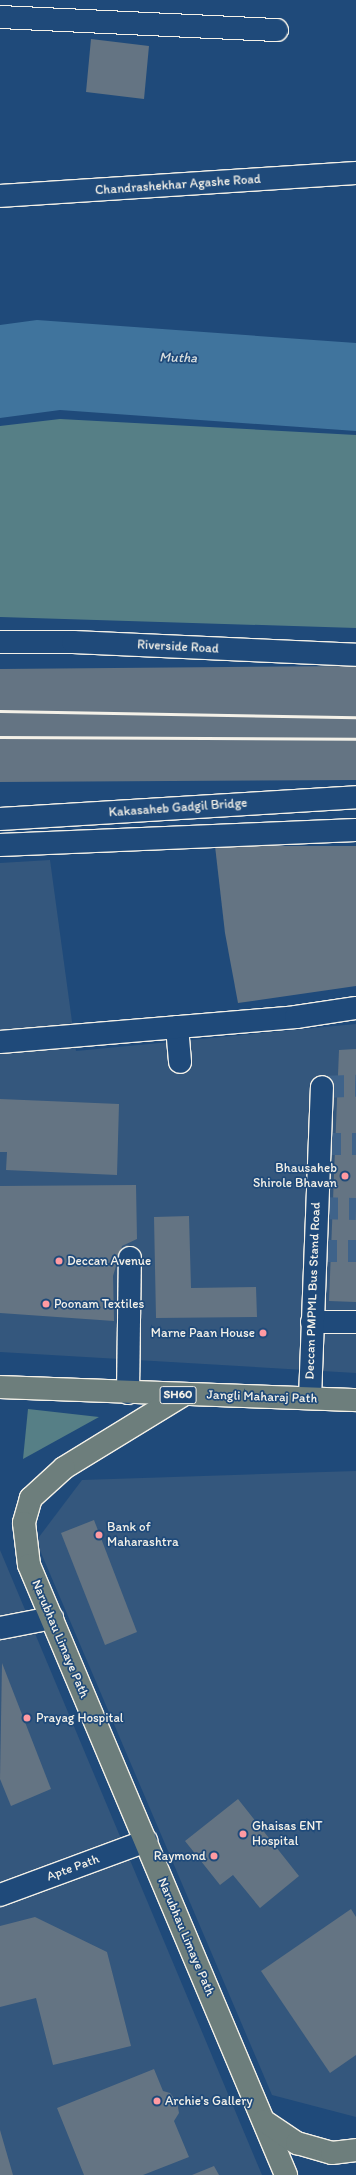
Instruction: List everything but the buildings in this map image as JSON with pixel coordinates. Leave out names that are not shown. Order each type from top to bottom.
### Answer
[{"type":"main road","name":"Jangli Maharaj Path","points":[[0,1387],[128,1393],[356,1400]]},
{"type":"main road","name":"Narubhau Limaye Path","points":[[183,1395],[64,1468],[31,1498],[24,1523],[28,1565],[52,1618],[286,2175]]},
{"type":"main road","points":[[264,2121],[297,2143],[332,2153],[356,2150]]},
{"type":"street","points":[[0,18],[277,30]]},
{"type":"street","name":"Chandrashekhar Agashe Road","points":[[0,196],[356,173]]},
{"type":"street","name":"Riverside Road","points":[[0,642],[73,642],[356,655]]},
{"type":"street","name":"Kakasaheb Gadgil Bridge","points":[[0,819],[356,797]]},
{"type":"street","points":[[0,845],[356,830]]},
{"type":"street","points":[[0,1042],[296,1017],[356,1008]]},
{"type":"street","points":[[176,1027],[180,1062]]},
{"type":"street","name":"Deccan PMPML Bus Stand Road","points":[[310,1398],[322,1087]]},
{"type":"street","points":[[128,1393],[130,1258]]},
{"type":"street","points":[[312,1322],[356,1322]]},
{"type":"street","points":[[0,1628],[52,1618]]},
{"type":"street","name":"Apte Path","points":[[0,1895],[146,1841]]},
{"type":"shaded area","points":[[50,860],[76,1051],[356,1024],[356,1373],[0,1352],[0,863]]},
{"type":"shaded area","points":[[356,1471],[356,2117],[272,2095],[36,1541],[82,1480]]},
{"type":"shaded area","points":[[0,1550],[262,2175],[0,2175]]},
{"type":"green space","points":[[60,419],[356,435],[356,628],[0,617],[0,426]]},
{"type":"green space","points":[[28,1409],[99,1417],[23,1459]]},
{"type":"water","name":"Mutha","points":[[37,320],[356,343],[356,431],[60,410],[0,418],[0,325]]},
{"type":"tunnel","points":[[322,1087],[356,1086]]},
{"type":"tunnel","points":[[319,1144],[356,1144]]},
{"type":"tunnel","points":[[316,1208],[356,1209]]},
{"type":"tunnel","points":[[315,1251],[356,1251]]},
{"type":"railway","points":[[0,711],[356,717]]},
{"type":"railway","points":[[0,737],[356,739]]},
{"type":"place","name":"Bhausaheb Shirole Bhavan","points":[[345,1176]]},
{"type":"place","name":"Deccan Avenue","points":[[59,1261]]},
{"type":"place","name":"Poonam Textiles","points":[[46,1304]]},
{"type":"place","name":"Marne Paan House","points":[[263,1333]]},
{"type":"place","name":"Bank of Maharashtra","points":[[99,1535]]},
{"type":"place","name":"Prayag Hospital","points":[[27,1718]]},
{"type":"place","name":"Ghaisas ENT Hospital","points":[[243,1834]]},
{"type":"place","name":"Raymond","points":[[214,1856]]},
{"type":"place","name":"Archie's Gallery","points":[[157,2101]]}]
